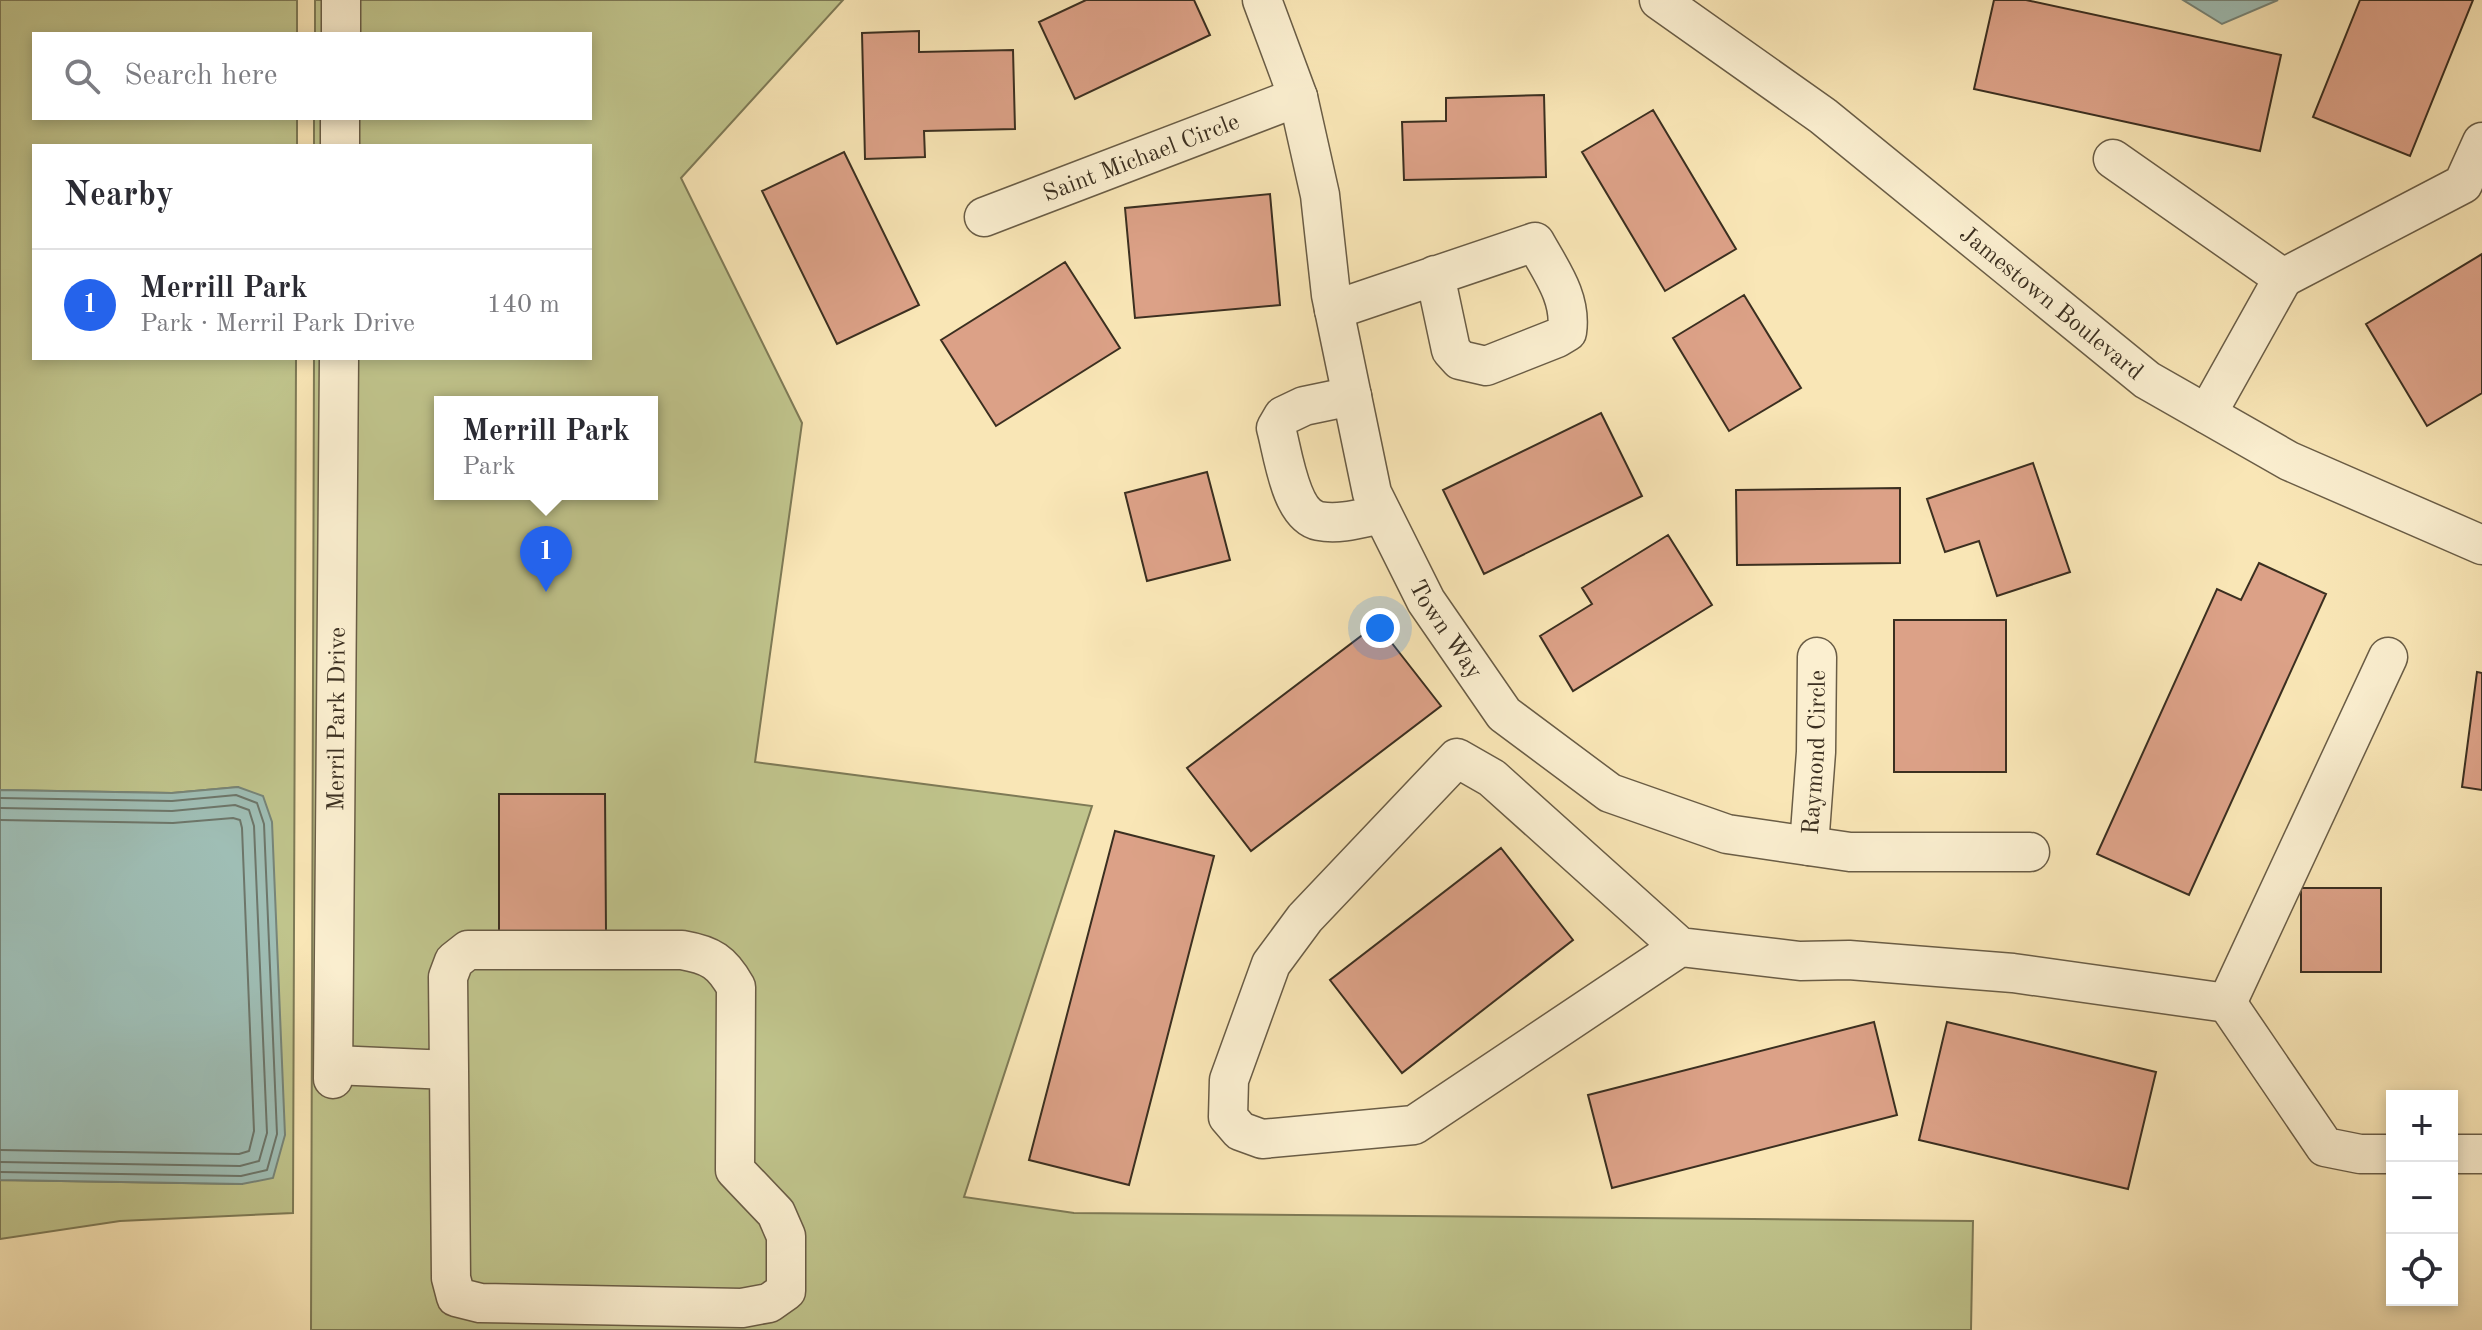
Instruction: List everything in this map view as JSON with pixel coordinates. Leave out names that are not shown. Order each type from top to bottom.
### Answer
[{"type":"street","points":[[341,0],[341,32]]},
{"type":"street","name":"Town Way","points":[[1262,0],[1298,97],[1320,195],[1334,310],[1372,493],[1426,601],[1504,714],[1610,793],[1727,834],[1850,852],[2030,852]]},
{"type":"street","name":"Jamestown Boulevard","points":[[1659,0],[1823,116],[2147,380],[2289,461],[2482,545]]},
{"type":"street","name":"Saint Michael Circle","points":[[984,217],[1298,97]]},
{"type":"street","points":[[340,120],[340,144]]},
{"type":"street","points":[[2207,414],[2283,278],[2463,184],[2482,142]]},
{"type":"street","points":[[2113,159],[2283,278]]},
{"type":"street","points":[[1334,310],[1435,275],[1535,242],[1566,299],[1569,318],[1567,332],[1486,366],[1460,360],[1451,350],[1435,275]]},
{"type":"street","name":"Merril Park Drive","points":[[339,360],[333,1072],[449,1070]]},
{"type":"street","points":[[1352,396],[1304,406],[1283,416],[1276,428],[1295,498],[1305,515],[1318,521],[1345,522],[1382,514]]},
{"type":"street","name":"Raymond Circle","points":[[1809,846],[1816,752],[1817,657]]},
{"type":"street","points":[[2227,1003],[2388,657]]},
{"type":"street","points":[[1680,947],[1414,1125],[1262,1139],[1240,1131],[1228,1117],[1229,1080],[1271,964],[1305,918],[1457,758],[1492,778],[1680,947],[1800,961],[1849,960],[2013,973],[2227,1003],[2325,1147],[2360,1154],[2386,1154]]},
{"type":"street","points":[[468,950],[682,950],[705,954],[726,969],[736,987],[735,1170],[776,1213],[786,1236],[786,1291],[769,1303],[742,1308],[480,1303],[456,1297],[451,1278],[449,1070],[448,977],[454,961],[468,950]]},
{"type":"street","points":[[2458,1154],[2482,1154]]},
{"type":"green space","points":[[0,0],[297,0],[297,32],[32,32],[32,120],[297,120],[297,144],[32,144],[32,360],[296,360],[293,1213],[120,1221],[0,1239],[0,1180],[242,1184],[238,787],[172,793],[0,790]]},
{"type":"green space","points":[[315,0],[843,0],[681,178],[802,423],[755,762],[1092,806],[964,1197],[1074,1213],[1973,1221],[1971,1330],[311,1330],[314,360],[592,360],[592,144],[314,144],[314,120],[592,120],[592,32],[315,32]]},
{"type":"water","points":[[2183,0],[2278,0],[2222,24]]},
{"type":"water","points":[[238,787],[263,796],[272,822],[285,1135],[273,1178],[242,1184],[0,1180],[0,790],[172,793]]},
{"type":"building","points":[[1086,0],[1194,0],[1210,35],[1075,99],[1039,22]]},
{"type":"building","points":[[1994,0],[2026,0],[2281,55],[2260,151],[1974,89]]},
{"type":"building","points":[[2360,0],[2473,0],[2410,156],[2313,117]]},
{"type":"building","points":[[919,31],[919,52],[1013,50],[1015,129],[924,131],[925,157],[865,159],[862,33]]},
{"type":"building","points":[[1544,95],[1546,177],[1404,180],[1402,122],[1446,121],[1446,98]]},
{"type":"building","points":[[1653,110],[1736,249],[1665,291],[1582,152]]},
{"type":"building","points":[[844,152],[919,305],[837,344],[762,191]]},
{"type":"building","points":[[1270,194],[1280,305],[1135,318],[1125,208]]},
{"type":"building","points":[[2482,254],[2482,393],[2427,426],[2366,324]]},
{"type":"building","points":[[1065,262],[1120,348],[996,426],[941,340]]},
{"type":"building","points":[[1744,295],[1801,388],[1729,431],[1673,338]]},
{"type":"building","points":[[1601,413],[1642,496],[1484,574],[1443,490]]},
{"type":"building","points":[[2033,463],[2070,572],[1997,596],[1979,541],[1945,552],[1927,499]]},
{"type":"building","points":[[1207,472],[1230,560],[1147,581],[1125,493]]},
{"type":"building","points":[[1900,488],[1900,563],[1737,565],[1736,490]]},
{"type":"building","points":[[1668,535],[1712,605],[1573,691],[1540,636],[1592,604],[1582,588]]},
{"type":"building","points":[[2259,563],[2326,594],[2189,895],[2097,854],[2217,589],[2241,600]]},
{"type":"building","points":[[1894,620],[2006,620],[2006,772],[1894,772]]},
{"type":"building","points":[[1377,624],[1441,706],[1251,851],[1187,768]]},
{"type":"building","points":[[2477,672],[2482,673],[2482,790],[2462,787]]},
{"type":"building","points":[[499,794],[605,794],[606,932],[499,932]]},
{"type":"building","points":[[1115,831],[1214,856],[1129,1185],[1029,1160]]},
{"type":"building","points":[[1501,848],[1573,940],[1402,1073],[1330,980]]},
{"type":"building","points":[[2301,888],[2381,888],[2381,972],[2301,972]]},
{"type":"building","points":[[1874,1022],[1897,1115],[1612,1188],[1588,1095]]},
{"type":"building","points":[[1947,1022],[2156,1072],[2128,1189],[1919,1140]]},
{"type":"place","name":"Merrill Park","points":[[546,592]]}]
